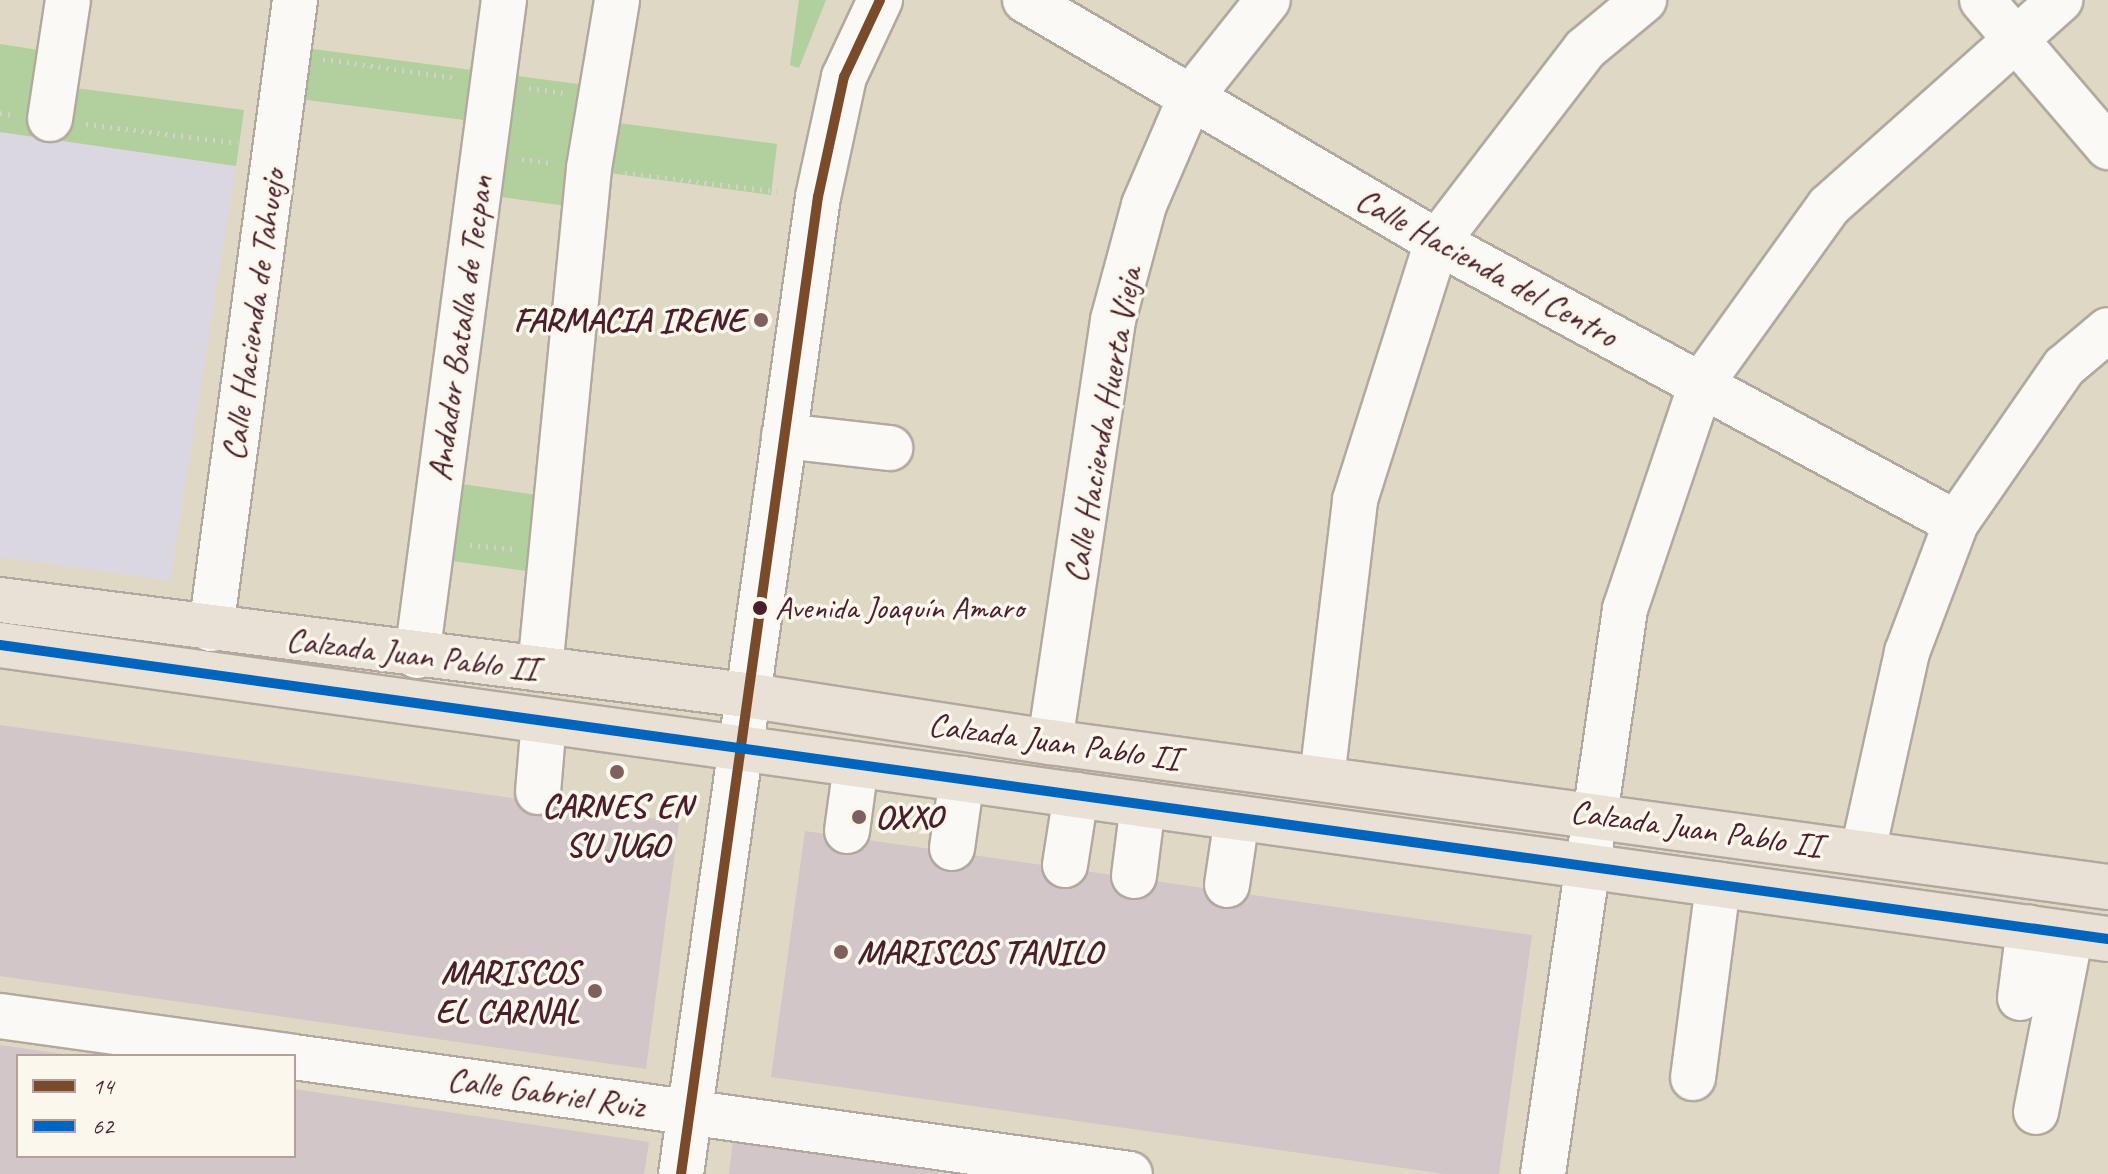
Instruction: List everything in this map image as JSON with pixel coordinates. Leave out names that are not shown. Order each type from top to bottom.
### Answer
[{"type":"main road","name":"Calzada Juan Pablo II","points":[[0,600],[417,656],[746,695],[1050,742],[1596,813],[2108,887]]},
{"type":"main road","name":"Calzada Juan Pablo II","points":[[0,645],[2069,933]]},
{"type":"street","points":[[50,119],[68,0]]},
{"type":"street","name":"Calle Hacienda de Tahuejo","points":[[211,629],[295,0]]},
{"type":"street","name":"Andador Batalla de Tecpan","points":[[417,656],[504,0]]},
{"type":"street","points":[[540,669],[548,552],[589,168],[617,0]]},
{"type":"street","points":[[681,1174],[818,197],[844,77],[880,0]]},
{"type":"street","name":"Calle Hacienda del Centro","points":[[1025,0],[1437,242],[1956,523]]},
{"type":"street","name":"Calle Hacienda Huerta Vieja","points":[[1050,742],[1113,320],[1144,205],[1190,98],[1268,0]]},
{"type":"street","points":[[1322,778],[1355,500],[1437,242],[1585,49],[1644,0]]},
{"type":"street","points":[[1982,0],[2108,147]]},
{"type":"street","points":[[1543,1174],[1625,609],[1701,384],[1829,206],[2060,0]]},
{"type":"street","points":[[1863,851],[1907,652],[1956,523],[2064,367],[2108,330]]},
{"type":"street","points":[[784,436],[890,448]]},
{"type":"street","points":[[538,792],[544,721]]},
{"type":"street","points":[[847,831],[856,765]]},
{"type":"street","points":[[952,848],[962,779]]},
{"type":"street","points":[[1065,865],[1076,795]]},
{"type":"street","points":[[1134,876],[1143,805]]},
{"type":"street","points":[[1227,885],[1237,818]]},
{"type":"street","points":[[1693,1078],[1718,885]]},
{"type":"street","points":[[2020,998],[2069,933]]},
{"type":"street","points":[[2036,1112],[2069,933]]},
{"type":"street","points":[[0,1016],[274,1054]]},
{"type":"street","name":"Calle Gabriel Ruiz","points":[[296,1057],[1130,1174]]},
{"type":"path","points":[[0,113],[275,147]]},
{"type":"path","points":[[483,154],[818,197]]},
{"type":"path","points":[[431,541],[548,552]]},
{"type":"shaded area","points":[[0,132],[236,166],[170,581],[0,557]]},
{"type":"green space","points":[[799,0],[826,0],[799,68],[790,65]]},
{"type":"green space","points":[[0,44],[64,54],[60,86],[244,110],[236,166],[0,132]]},
{"type":"green space","points":[[298,47],[616,89],[611,122],[777,144],[771,195],[602,172],[596,210],[464,192],[472,121],[291,98]]},
{"type":"green space","points":[[448,482],[544,496],[534,572],[438,559]]},
{"type":"building","points":[[0,725],[679,822],[646,1069],[0,976]]},
{"type":"building","points":[[805,831],[1532,935],[1499,1174],[1445,1174],[771,1077]]},
{"type":"building","points":[[0,1045],[63,1054],[16,1054],[16,1158],[296,1158],[296,1089],[649,1142],[644,1174],[0,1174]]},
{"type":"building","points":[[733,1141],[938,1172],[938,1174],[729,1174]]},
{"type":"transit line","name":"14","points":[[681,1174],[818,197],[844,77],[880,0]]},
{"type":"transit line","name":"62","points":[[0,645],[2108,939]]},
{"type":"place","name":"FARMACIA IRENE","points":[[761,320]]},
{"type":"place","name":"Avenida Joaquín Amaro","points":[[760,608]]},
{"type":"place","name":"CARNES EN SU JUGO","points":[[617,772]]},
{"type":"place","name":"OXXO","points":[[859,817]]},
{"type":"place","name":"MARISCOS TANILO","points":[[841,952]]},
{"type":"place","name":"MARISCOS EL CARNAL","points":[[595,991]]}]
